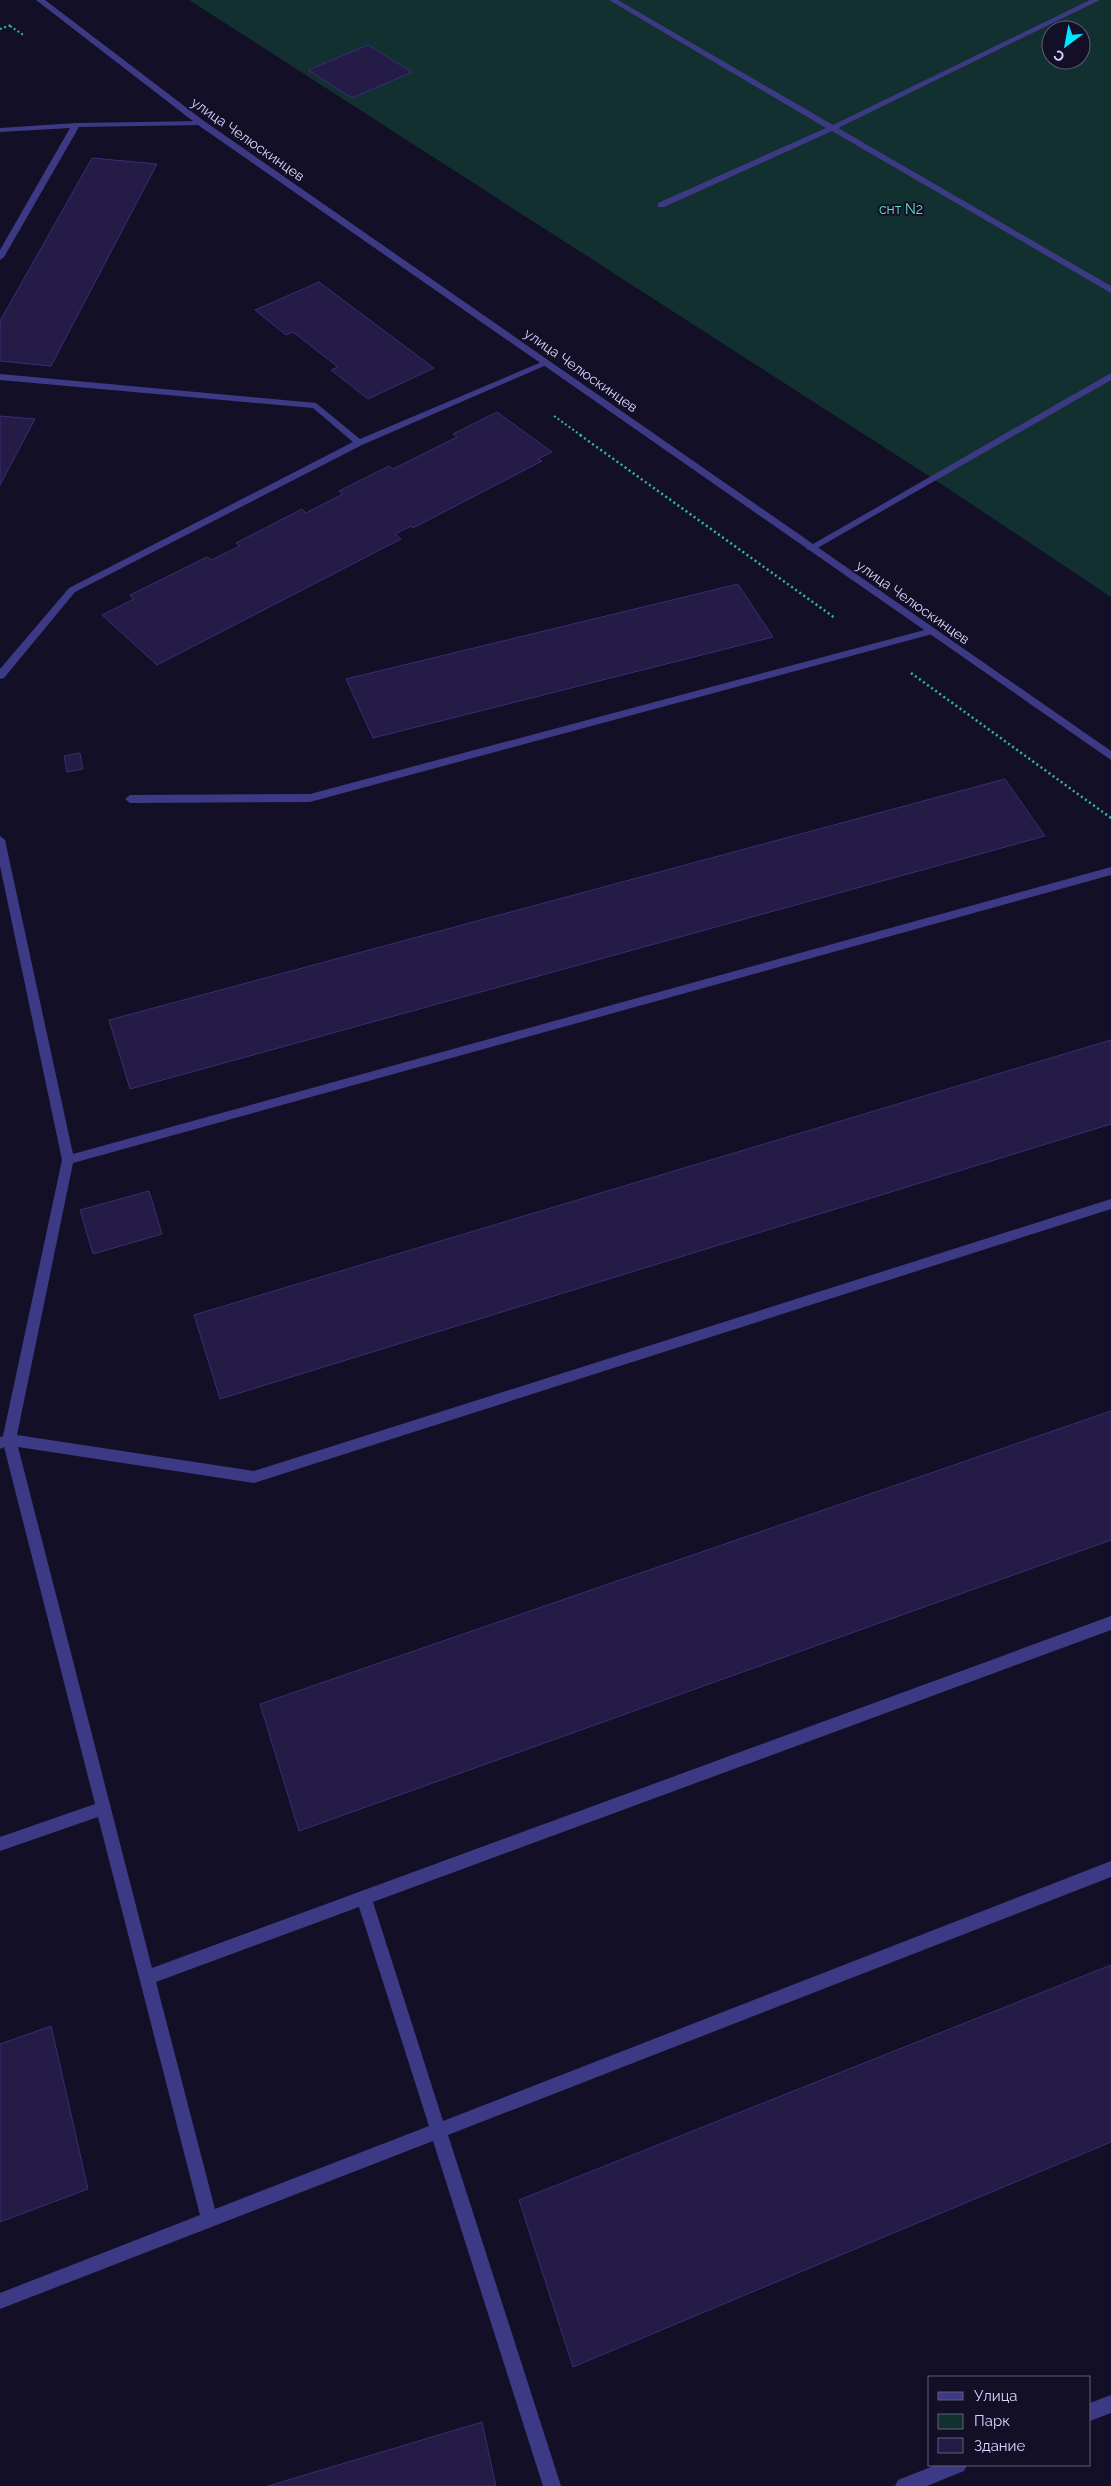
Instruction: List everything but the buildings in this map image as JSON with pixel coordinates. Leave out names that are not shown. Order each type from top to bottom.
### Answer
[{"type":"street","name":"улица Челюскинцев","points":[[40,0],[200,123],[1111,756]]},
{"type":"street","points":[[612,0],[1111,290]]},
{"type":"street","points":[[662,205],[832,128],[1096,0]]},
{"type":"street","points":[[0,130],[76,125],[200,123]]},
{"type":"street","points":[[0,257],[76,125]]},
{"type":"street","points":[[0,676],[72,590],[359,443],[547,363]]},
{"type":"street","points":[[811,548],[1111,376]]},
{"type":"street","points":[[0,377],[316,406],[359,443]]},
{"type":"street","points":[[130,800],[310,798],[932,631]]},
{"type":"street","points":[[0,840],[68,1160],[4,1441],[103,1808],[209,2219]]},
{"type":"street","points":[[68,1160],[1111,870]]},
{"type":"street","points":[[4,1441],[254,1477],[1111,1204]]},
{"type":"street","points":[[146,1978],[1111,1623]]},
{"type":"street","points":[[0,1844],[103,1808]]},
{"type":"street","points":[[0,2301],[1111,1869]]},
{"type":"street","points":[[364,1898],[552,2486]]},
{"type":"street","points":[[1091,2412],[1111,2404]]},
{"type":"street","points":[[904,2486],[955,2466]]},
{"type":"path","points":[[10,26],[26,37]]},
{"type":"path","points":[[552,414],[840,622]]},
{"type":"path","points":[[904,668],[1111,818]]},
{"type":"green space","name":"снт N2","points":[[189,0],[1111,0],[1111,597],[932,478]]}]
